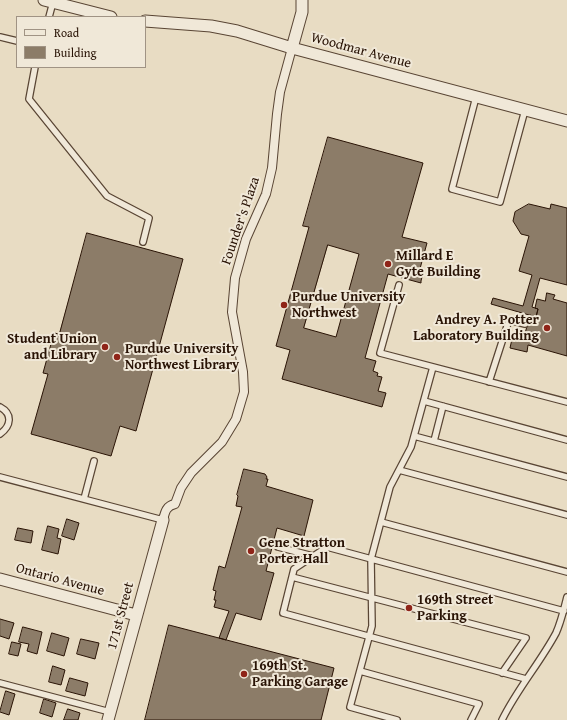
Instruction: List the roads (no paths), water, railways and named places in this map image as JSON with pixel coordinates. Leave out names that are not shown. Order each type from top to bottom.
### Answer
[{"type":"street","points":[[292,48],[302,12],[302,0]]},
{"type":"street","points":[[49,1],[107,16]]},
{"type":"street","name":"Woodmar Avenue","points":[[146,21],[211,26],[237,31],[292,48],[567,121]]},
{"type":"street","name":"Founder's Plaza","points":[[163,520],[166,508],[175,504],[181,488],[191,473],[222,442],[236,419],[244,392],[243,372],[232,312],[235,278],[246,239],[266,194],[272,168],[278,107],[292,48]]},
{"type":"street","name":"171st Street","points":[[109,716],[163,520]]},
{"type":"street","name":"Ontario Avenue","points":[[0,579],[136,616]]},
{"type":"lane","points":[[49,1],[49,16]]},
{"type":"lane","points":[[0,37],[16,41]]},
{"type":"lane","points":[[35,68],[30,98],[107,196],[149,218],[143,242]]},
{"type":"lane","points":[[476,97],[452,189],[458,191],[500,202],[525,110]]},
{"type":"lane","points":[[399,286],[380,353],[567,402]]},
{"type":"lane","points":[[488,382],[509,320],[525,324]]},
{"type":"lane","points":[[397,720],[350,707],[372,626],[371,559],[390,487],[411,447],[433,367]]},
{"type":"lane","points":[[424,401],[567,440]]},
{"type":"lane","points":[[434,441],[443,406]]},
{"type":"lane","points":[[0,407],[6,410],[9,417],[5,430],[0,434]]},
{"type":"lane","points":[[414,436],[567,477]]},
{"type":"lane","points":[[84,499],[94,461]]},
{"type":"lane","points":[[399,470],[567,515]]},
{"type":"lane","points":[[0,477],[163,520]]},
{"type":"lane","points":[[381,522],[567,572]]},
{"type":"lane","points":[[278,547],[313,556]]},
{"type":"lane","points":[[526,679],[283,613],[294,569],[326,547],[564,611]]},
{"type":"lane","points":[[292,578],[526,638],[502,673]]},
{"type":"lane","points":[[502,720],[509,705],[551,642],[564,611],[567,597]]},
{"type":"lane","points":[[360,671],[479,704],[471,720]]},
{"type":"lane","points":[[0,682],[109,716]]},
{"type":"place","name":"Millard E Gyte Building","points":[[388,264]]},
{"type":"place","name":"Purdue University Northwest","points":[[284,305]]},
{"type":"place","name":"Andrey A. Potter Laboratory Building","points":[[547,328]]},
{"type":"place","name":"Student Union and Library","points":[[105,347]]},
{"type":"place","name":"Purdue University Northwest Library","points":[[117,357]]},
{"type":"place","name":"Gene Stratton Porter Hall","points":[[251,551]]},
{"type":"place","name":"169th Street Parking","points":[[409,608]]},
{"type":"place","name":"169th St. Parking Garage","points":[[244,674]]}]
